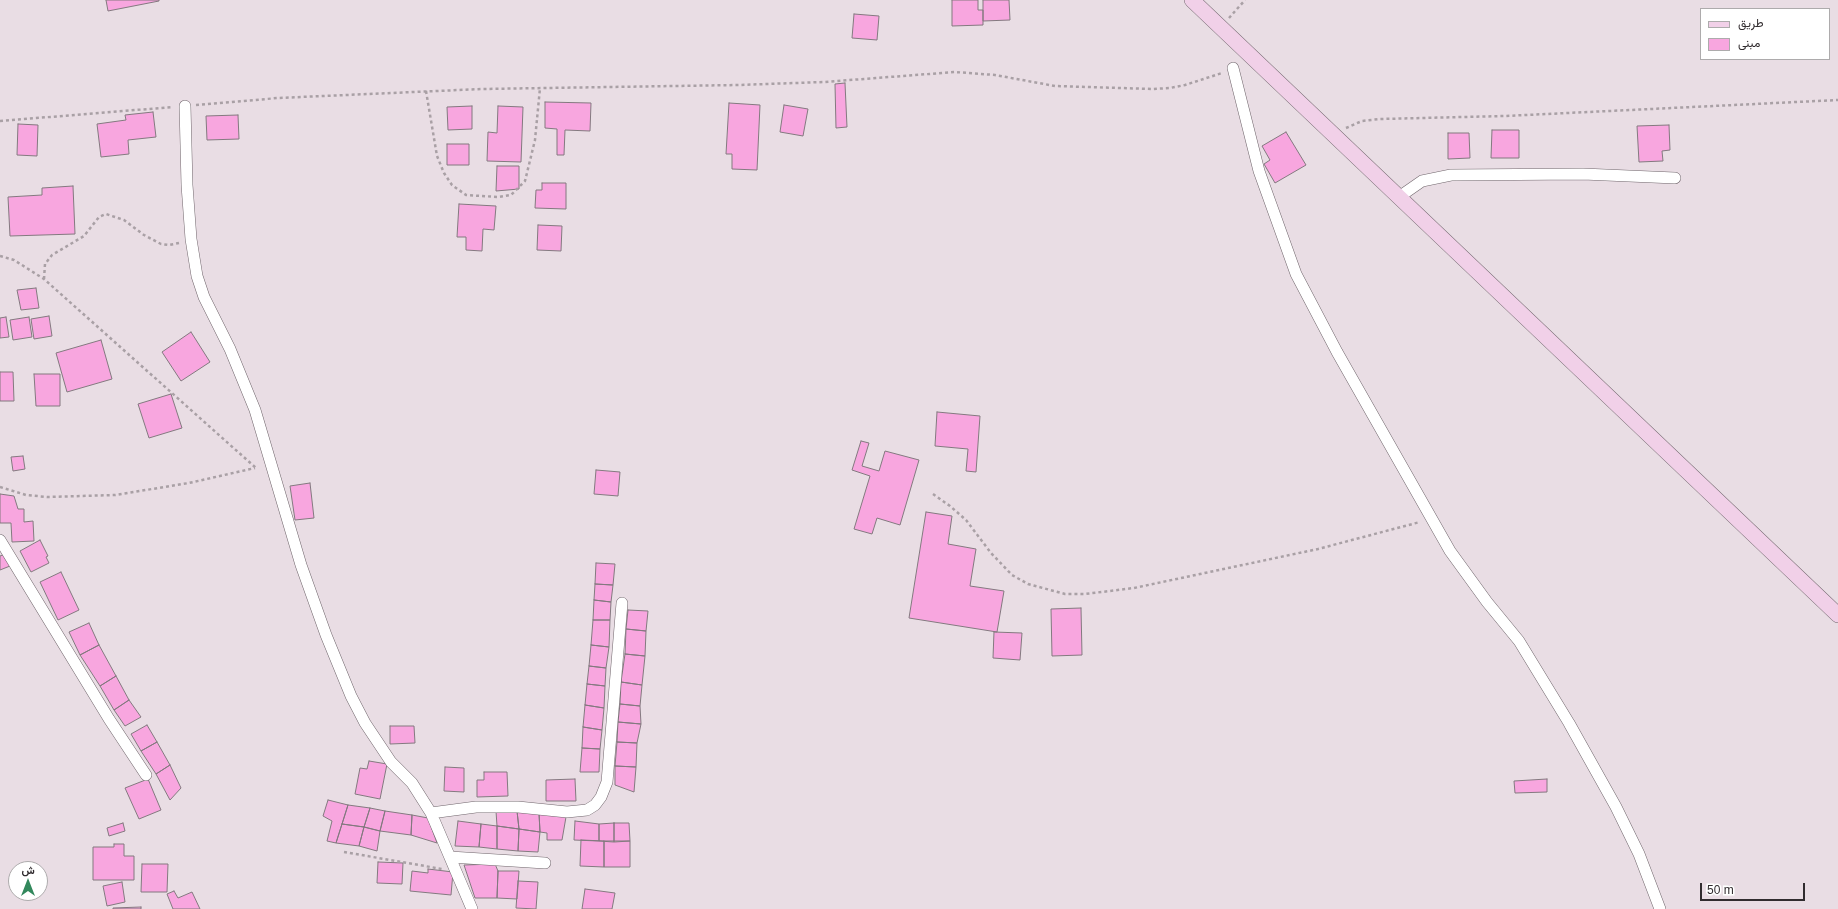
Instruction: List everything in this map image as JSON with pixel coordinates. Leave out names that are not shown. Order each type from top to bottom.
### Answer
[{"type":"main road","points":[[1192,0],[1838,615]]},
{"type":"street","points":[[1233,68],[1259,171],[1296,274],[1337,352],[1450,551],[1487,602],[1518,641],[1569,723],[1616,807],[1639,854],[1660,909]]},
{"type":"street","points":[[185,106],[191,239],[197,276],[204,297],[230,349],[256,410],[301,565],[326,635],[351,696],[365,723],[391,762],[412,783],[431,813],[472,909]]},
{"type":"street","points":[[1399,197],[1415,184],[1422,181],[1451,175],[1582,174],[1675,178]]},
{"type":"street","points":[[0,540],[109,719],[146,776]]},
{"type":"street","points":[[431,813],[476,807],[518,807],[567,812],[587,810],[595,805],[601,797],[607,782],[622,604]]},
{"type":"street","points":[[450,857],[545,864]]},
{"type":"path","points":[[1240,0],[1241,4]]},
{"type":"path","points":[[1221,27],[1244,0]]},
{"type":"path","points":[[0,121],[278,98],[426,91],[746,85],[824,82],[955,72],[995,75],[1055,86],[1153,89],[1185,85],[1233,68]]},
{"type":"path","points":[[426,91],[437,156],[444,173],[452,185],[466,195],[498,197],[511,195],[525,181],[535,140],[540,88]]},
{"type":"path","points":[[1333,135],[1362,121],[1380,119],[1505,116],[1838,100]]},
{"type":"path","points":[[44,279],[45,264],[52,255],[84,236],[99,217],[106,214],[124,220],[144,235],[161,244],[169,245],[191,239]]},
{"type":"path","points":[[0,256],[14,260],[44,279],[256,468]]},
{"type":"path","points":[[0,487],[26,495],[40,496],[115,495],[189,484],[272,464]]},
{"type":"path","points":[[933,494],[966,520],[990,553],[1012,575],[1028,584],[1065,594],[1085,594],[1134,588],[1224,570],[1318,549],[1431,518]]},
{"type":"path","points":[[344,852],[457,872]]},
{"type":"building","points":[[106,0],[159,0],[159,1],[108,11]]},
{"type":"building","points":[[952,0],[978,0],[978,10],[983,10],[983,25],[952,26]]},
{"type":"building","points":[[983,0],[1009,0],[1010,20],[983,21]]},
{"type":"building","points":[[854,14],[879,16],[877,40],[852,38]]},
{"type":"building","points":[[845,83],[847,127],[836,128],[835,84]]},
{"type":"building","points":[[545,102],[591,103],[590,131],[565,130],[564,155],[557,155],[557,129],[545,128]]},
{"type":"building","points":[[729,103],[760,105],[757,170],[732,169],[732,154],[726,154]]},
{"type":"building","points":[[784,105],[808,109],[803,136],[780,132]]},
{"type":"building","points":[[472,106],[472,129],[448,130],[447,107]]},
{"type":"building","points":[[498,106],[523,107],[521,162],[487,161],[488,132],[497,133]]},
{"type":"building","points":[[153,112],[156,137],[128,140],[129,154],[101,157],[97,124],[126,120],[125,115]]},
{"type":"building","points":[[238,115],[239,139],[207,140],[206,116]]},
{"type":"building","points":[[18,124],[38,125],[37,156],[17,155]]},
{"type":"building","points":[[1669,125],[1670,150],[1662,151],[1663,161],[1639,162],[1637,126]]},
{"type":"building","points":[[1492,130],[1519,130],[1519,158],[1491,158]]},
{"type":"building","points":[[1286,132],[1306,165],[1275,183],[1264,164],[1270,160],[1262,146]]},
{"type":"building","points":[[1448,133],[1469,133],[1470,158],[1448,159]]},
{"type":"building","points":[[447,144],[469,144],[469,165],[447,165]]},
{"type":"building","points":[[497,166],[519,166],[519,189],[496,191]]},
{"type":"building","points":[[542,183],[566,183],[566,209],[535,208],[536,190],[542,190]]},
{"type":"building","points":[[73,186],[75,234],[10,236],[8,197],[42,195],[42,188]]},
{"type":"building","points":[[459,204],[496,206],[494,230],[483,229],[482,251],[466,250],[466,237],[457,237]]},
{"type":"building","points":[[538,225],[562,226],[561,251],[537,250]]},
{"type":"building","points":[[36,288],[39,308],[21,310],[17,290]]},
{"type":"building","points":[[49,316],[52,336],[34,339],[31,319]]},
{"type":"building","points":[[6,317],[9,337],[0,338],[0,318]]},
{"type":"building","points":[[29,317],[32,337],[13,340],[10,320]]},
{"type":"building","points":[[191,332],[210,362],[181,381],[162,352]]},
{"type":"building","points":[[101,340],[112,379],[67,392],[56,353]]},
{"type":"building","points":[[0,372],[13,372],[14,401],[0,401]]},
{"type":"building","points":[[34,374],[60,374],[60,406],[36,406]]},
{"type":"building","points":[[171,394],[182,428],[149,438],[138,404]]},
{"type":"building","points":[[937,412],[980,416],[976,472],[966,471],[968,449],[935,446]]},
{"type":"building","points":[[861,441],[869,443],[862,466],[879,471],[885,451],[919,460],[900,525],[877,518],[872,534],[854,529],[870,476],[852,470]]},
{"type":"building","points":[[23,456],[25,469],[13,471],[11,457]]},
{"type":"building","points":[[596,470],[620,472],[618,496],[594,494]]},
{"type":"building","points":[[310,483],[314,518],[295,520],[290,486]]},
{"type":"building","points":[[0,494],[14,496],[18,509],[24,509],[24,522],[33,521],[34,541],[12,542],[11,523],[0,523]]},
{"type":"building","points":[[926,512],[952,516],[948,544],[976,549],[970,586],[1004,591],[997,632],[909,618]]},
{"type":"building","points":[[40,540],[48,556],[46,557],[49,563],[31,572],[20,551]]},
{"type":"building","points":[[5,554],[10,566],[0,570],[0,556]]},
{"type":"building","points":[[596,563],[615,564],[613,585],[595,584]]},
{"type":"building","points":[[61,572],[79,610],[58,620],[40,582]]},
{"type":"building","points":[[595,584],[613,585],[611,602],[594,600]]},
{"type":"building","points":[[594,600],[611,602],[610,620],[593,620]]},
{"type":"building","points":[[1081,608],[1082,655],[1052,656],[1051,609]]},
{"type":"building","points":[[628,610],[648,611],[646,631],[626,629]]},
{"type":"building","points":[[593,620],[610,620],[609,647],[591,645]]},
{"type":"building","points":[[89,623],[99,645],[80,655],[69,632]]},
{"type":"building","points":[[626,629],[646,631],[645,656],[625,654]]},
{"type":"building","points":[[994,632],[1022,633],[1020,660],[993,658]]},
{"type":"building","points":[[99,645],[116,676],[100,686],[80,655]]},
{"type":"building","points":[[591,645],[609,647],[606,668],[589,666]]},
{"type":"building","points":[[625,654],[645,656],[642,685],[621,682]]},
{"type":"building","points":[[589,666],[606,668],[605,686],[587,684]]},
{"type":"building","points":[[116,676],[129,700],[114,710],[100,686]]},
{"type":"building","points":[[621,682],[642,685],[640,706],[620,704]]},
{"type":"building","points":[[587,684],[605,686],[604,708],[585,705]]},
{"type":"building","points":[[129,700],[141,717],[125,726],[114,710]]},
{"type":"building","points":[[620,704],[640,706],[641,724],[618,722]]},
{"type":"building","points":[[585,705],[604,708],[602,730],[583,727]]},
{"type":"building","points":[[618,722],[641,724],[637,743],[617,742]]},
{"type":"building","points":[[147,725],[157,742],[141,751],[131,734]]},
{"type":"building","points":[[390,726],[414,726],[415,743],[390,744]]},
{"type":"building","points":[[583,727],[602,730],[600,749],[582,748]]},
{"type":"building","points":[[157,742],[170,765],[156,774],[141,751]]},
{"type":"building","points":[[617,742],[637,743],[636,767],[615,766]]},
{"type":"building","points":[[582,748],[600,749],[599,772],[580,772]]},
{"type":"building","points":[[369,761],[387,764],[380,799],[355,794],[360,768],[367,769]]},
{"type":"building","points":[[170,765],[181,788],[170,800],[156,774]]},
{"type":"building","points":[[615,766],[636,767],[634,792],[615,785]]},
{"type":"building","points":[[445,767],[464,768],[464,792],[444,791]]},
{"type":"building","points":[[484,772],[507,772],[508,796],[477,797],[477,780],[484,780]]},
{"type":"building","points":[[148,779],[161,810],[139,819],[125,788]]},
{"type":"building","points":[[575,779],[576,801],[546,801],[546,780]]},
{"type":"building","points":[[1547,779],[1547,792],[1515,793],[1514,781]]},
{"type":"building","points":[[328,800],[348,805],[336,843],[327,841],[332,821],[323,816]]},
{"type":"building","points":[[348,805],[370,808],[364,827],[342,824]]},
{"type":"building","points":[[370,808],[385,811],[380,831],[364,827]]},
{"type":"building","points":[[385,811],[412,815],[411,835],[380,831]]},
{"type":"building","points":[[496,811],[517,811],[519,829],[497,826]]},
{"type":"building","points":[[517,811],[539,813],[540,832],[519,829]]},
{"type":"building","points":[[539,813],[566,817],[562,840],[547,840],[547,833],[540,832]]},
{"type":"building","points":[[412,815],[428,818],[437,843],[411,835]]},
{"type":"building","points":[[458,821],[481,824],[479,847],[455,846]]},
{"type":"building","points":[[575,821],[599,824],[599,841],[574,840]]},
{"type":"building","points":[[123,823],[125,831],[109,836],[107,828]]},
{"type":"building","points":[[614,823],[629,823],[630,841],[614,842]]},
{"type":"building","points":[[614,823],[614,842],[599,841],[599,824]]},
{"type":"building","points":[[342,824],[364,827],[359,846],[336,843]]},
{"type":"building","points":[[481,824],[497,826],[497,849],[479,847]]},
{"type":"building","points":[[497,826],[519,829],[518,851],[497,849]]},
{"type":"building","points":[[364,827],[380,831],[377,851],[359,846]]},
{"type":"building","points":[[519,829],[540,832],[538,852],[518,851]]},
{"type":"building","points":[[581,840],[604,841],[604,867],[580,866]]},
{"type":"building","points":[[604,841],[630,841],[630,867],[604,867]]},
{"type":"building","points":[[114,844],[124,844],[124,856],[134,856],[134,880],[93,880],[93,847],[114,847]]},
{"type":"building","points":[[378,862],[403,863],[402,884],[377,883]]},
{"type":"building","points":[[142,864],[168,864],[167,892],[141,892]]},
{"type":"building","points":[[495,864],[498,871],[497,898],[475,898],[464,865]]},
{"type":"building","points":[[428,869],[453,872],[451,895],[410,891],[412,871],[428,873]]},
{"type":"building","points":[[498,871],[519,871],[517,899],[497,898]]},
{"type":"building","points":[[518,881],[538,882],[536,909],[516,908]]},
{"type":"building","points":[[122,882],[125,902],[107,906],[103,886]]},
{"type":"building","points":[[585,889],[615,893],[612,909],[582,909]]},
{"type":"building","points":[[174,891],[178,898],[192,892],[200,909],[173,909],[167,894]]},
{"type":"building","points":[[141,907],[141,909],[113,909],[113,908]]}]
